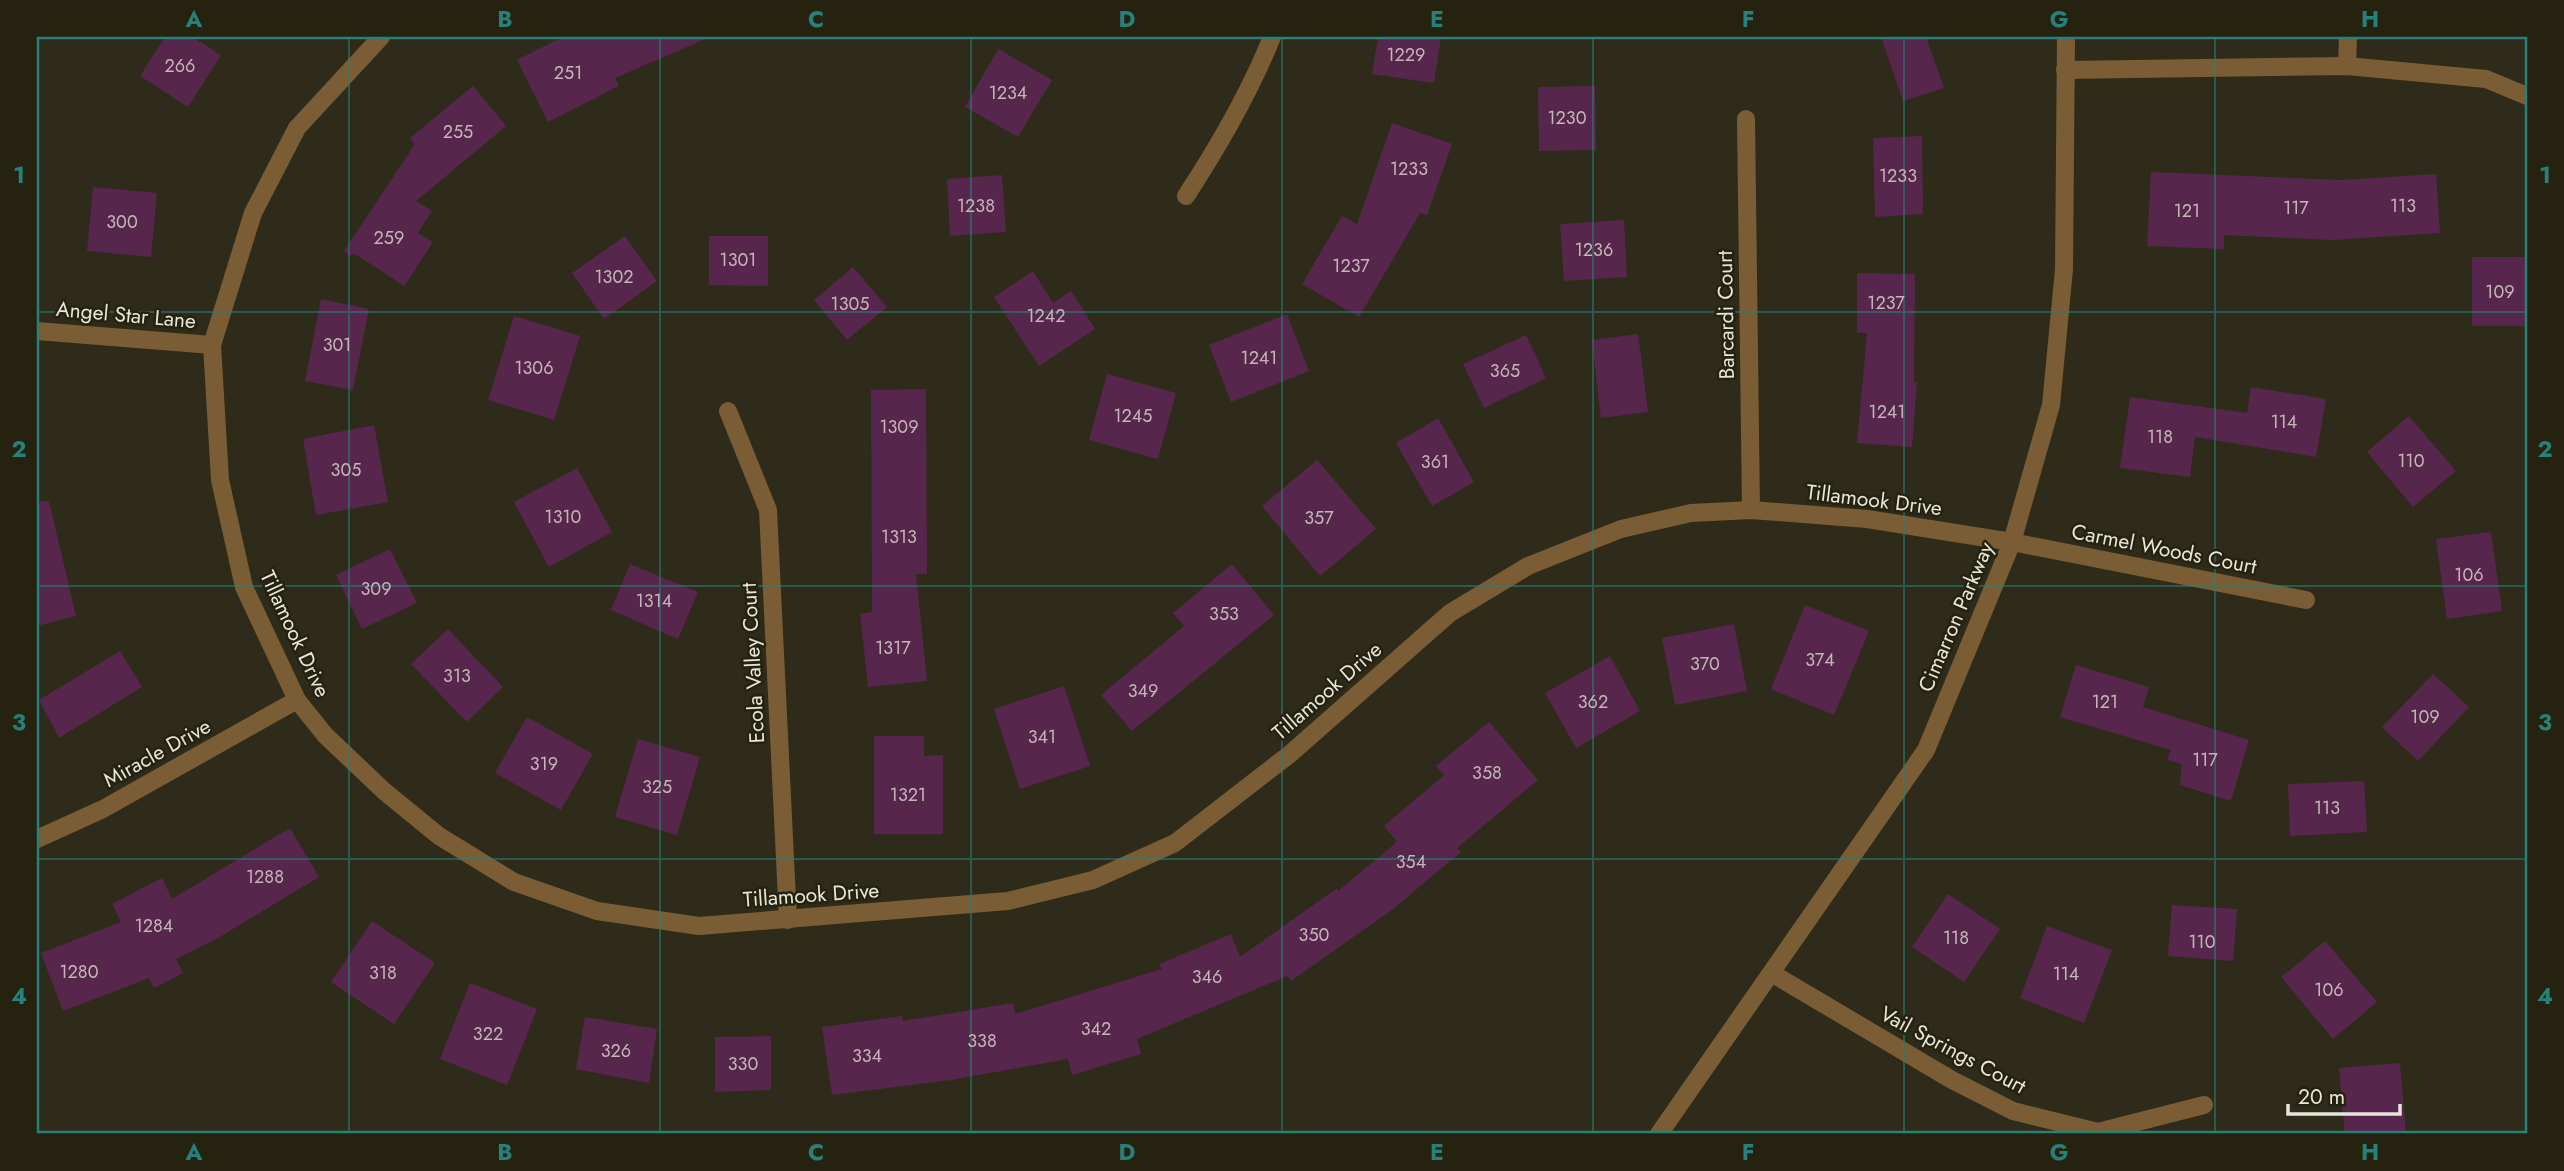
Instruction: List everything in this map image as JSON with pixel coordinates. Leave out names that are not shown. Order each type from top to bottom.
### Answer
[{"type":"street","name":"Tillamook Drive","points":[[381,37],[297,128],[253,213],[212,345],[220,480],[244,587],[297,701],[325,735],[384,791],[439,836],[514,883],[597,911],[687,924],[788,920],[1008,901],[1093,880],[1175,843],[1290,754],[1450,613],[1528,566],[1621,529],[1691,513],[1751,510],[1867,519],[2012,542]]},
{"type":"street","points":[[1186,196],[1225,137],[1251,89],[1272,37]]},
{"type":"street","name":"Cimarron Parkway","points":[[1658,1134],[1773,974],[1926,750],[2012,542],[2051,405],[2064,269],[2066,37]]},
{"type":"street","points":[[2347,66],[2348,37]]},
{"type":"street","points":[[2065,70],[2347,66],[2486,79],[2527,96]]},
{"type":"street","name":"Barcardi Court","points":[[1746,119],[1751,510]]},
{"type":"street","name":"Angel Star Lane","points":[[37,331],[212,345]]},
{"type":"street","name":"Ecola Valley Court","points":[[728,411],[768,510],[788,920]]},
{"type":"street","name":"Carmel Woods Court","points":[[2012,542],[2306,600]]},
{"type":"street","name":"Miracle Drive","points":[[37,839],[103,809],[297,701]]},
{"type":"street","name":"Vail Springs Court","points":[[1773,974],[1952,1080],[2013,1111],[2098,1132],[2204,1105]]},
{"type":"building","points":[[165,37],[192,37],[221,55],[188,107],[140,76]]},
{"type":"building","points":[[563,37],[710,37],[615,78],[619,86],[548,122],[517,60]]},
{"type":"building","points":[[1378,37],[1441,37],[1434,83],[1372,74]]},
{"type":"building","points":[[1881,37],[1926,37],[1944,88],[1903,101]]},
{"type":"building","points":[[998,49],[1052,80],[1018,137],[965,107]]},
{"type":"building","points":[[473,86],[506,126],[416,201],[432,211],[418,233],[433,242],[404,286],[354,253],[350,256],[344,251],[415,144],[410,138]]},
{"type":"building","points":[[1595,86],[1596,150],[1539,151],[1538,87]]},
{"type":"building","points":[[1392,123],[1452,144],[1427,215],[1420,213],[1359,317],[1302,284],[1342,216],[1357,224]]},
{"type":"building","points":[[1922,136],[1923,214],[1875,217],[1873,138]]},
{"type":"building","points":[[2151,172],[2341,180],[2436,174],[2440,233],[2333,240],[2224,235],[2224,249],[2147,246]]},
{"type":"building","points":[[1002,175],[1006,232],[950,236],[947,179]]},
{"type":"building","points":[[93,187],[157,193],[151,257],[87,251]]},
{"type":"building","points":[[1624,220],[1627,277],[1564,281],[1560,224]]},
{"type":"building","points":[[625,236],[657,281],[604,319],[572,273]]},
{"type":"building","points":[[709,236],[768,236],[768,286],[709,285]]},
{"type":"building","points":[[2472,257],[2527,257],[2527,326],[2472,326]]},
{"type":"building","points":[[853,267],[887,307],[847,340],[814,300]]},
{"type":"building","points":[[1033,271],[1053,303],[1071,291],[1095,329],[1039,366],[994,297]]},
{"type":"building","points":[[1857,273],[1915,274],[1914,382],[1917,382],[1912,447],[1857,443],[1867,333],[1857,333]]},
{"type":"building","points":[[321,299],[369,309],[353,390],[305,381]]},
{"type":"building","points":[[1287,314],[1309,371],[1231,402],[1209,345]]},
{"type":"building","points":[[514,316],[580,336],[554,420],[488,400]]},
{"type":"building","points":[[1638,334],[1648,412],[1601,418],[1592,340]]},
{"type":"building","points":[[1526,335],[1546,378],[1484,408],[1463,364]]},
{"type":"building","points":[[1107,374],[1176,393],[1158,459],[1089,440]]},
{"type":"building","points":[[2251,387],[2326,399],[2316,457],[2195,437],[2190,477],[2120,468],[2130,397],[2247,413]]},
{"type":"building","points":[[926,389],[927,574],[916,574],[927,681],[868,687],[860,614],[872,612],[871,390]]},
{"type":"building","points":[[2409,416],[2456,471],[2413,507],[2367,452]]},
{"type":"building","points":[[1438,418],[1474,482],[1432,506],[1396,443]]},
{"type":"building","points":[[374,425],[388,502],[316,515],[303,439]]},
{"type":"building","points":[[1317,460],[1376,529],[1320,576],[1262,506]]},
{"type":"building","points":[[577,468],[612,532],[549,567],[514,502]]},
{"type":"building","points":[[49,501],[76,616],[37,626],[37,502]]},
{"type":"building","points":[[2491,532],[2502,611],[2447,619],[2436,539]]},
{"type":"building","points":[[390,549],[417,603],[362,629],[336,575]]},
{"type":"building","points":[[630,564],[698,592],[678,639],[611,610]]},
{"type":"building","points":[[1232,564],[1274,615],[1132,731],[1101,695],[1184,626],[1173,613]]},
{"type":"building","points":[[1805,605],[1869,631],[1834,715],[1771,689]]},
{"type":"building","points":[[1734,624],[1747,691],[1675,705],[1662,638]]},
{"type":"building","points":[[448,629],[503,687],[467,722],[411,664]]},
{"type":"building","points":[[120,651],[142,687],[59,738],[39,700]]},
{"type":"building","points":[[1610,656],[1640,711],[1576,748],[1545,693]]},
{"type":"building","points":[[2076,665],[2149,687],[2143,707],[2249,740],[2231,801],[2180,785],[2182,764],[2167,760],[2171,750],[2060,717]]},
{"type":"building","points":[[2433,674],[2469,707],[2418,761],[2382,727]]},
{"type":"building","points":[[1064,686],[1090,766],[1020,789],[994,709]]},
{"type":"building","points":[[527,717],[593,754],[561,810],[495,773]]},
{"type":"building","points":[[1489,722],[1538,780],[1457,848],[1461,852],[1393,909],[1291,981],[1287,976],[1137,1039],[1141,1054],[1072,1075],[1068,1059],[951,1080],[832,1095],[822,1027],[902,1016],[903,1021],[1013,1003],[1015,1014],[1162,969],[1159,964],[1231,934],[1240,957],[1337,888],[1338,891],[1397,842],[1384,826],[1444,775],[1436,766]]},
{"type":"building","points":[[874,736],[924,736],[924,756],[943,755],[943,834],[874,834]]},
{"type":"building","points":[[638,739],[700,757],[677,835],[615,817]]},
{"type":"building","points":[[2364,781],[2367,832],[2290,836],[2288,784]]},
{"type":"building","points":[[290,828],[319,877],[218,938],[176,959],[183,973],[154,988],[149,978],[63,1011],[41,953],[121,922],[112,904],[162,878],[172,899]]},
{"type":"building","points":[[1948,894],[2000,929],[1964,982],[1912,947]]},
{"type":"building","points":[[2172,905],[2237,909],[2233,961],[2168,956]]},
{"type":"building","points":[[372,921],[435,963],[394,1024],[331,982]]},
{"type":"building","points":[[2047,926],[2112,950],[2084,1023],[2020,998]]},
{"type":"building","points":[[2325,941],[2377,1002],[2333,1039],[2281,977]]},
{"type":"building","points":[[470,983],[537,1009],[507,1085],[440,1059]]},
{"type":"building","points":[[585,1017],[657,1029],[649,1083],[576,1069]]},
{"type":"building","points":[[771,1036],[771,1090],[715,1092],[715,1037]]},
{"type":"building","points":[[2400,1063],[2406,1134],[2345,1134],[2339,1068]]}]
